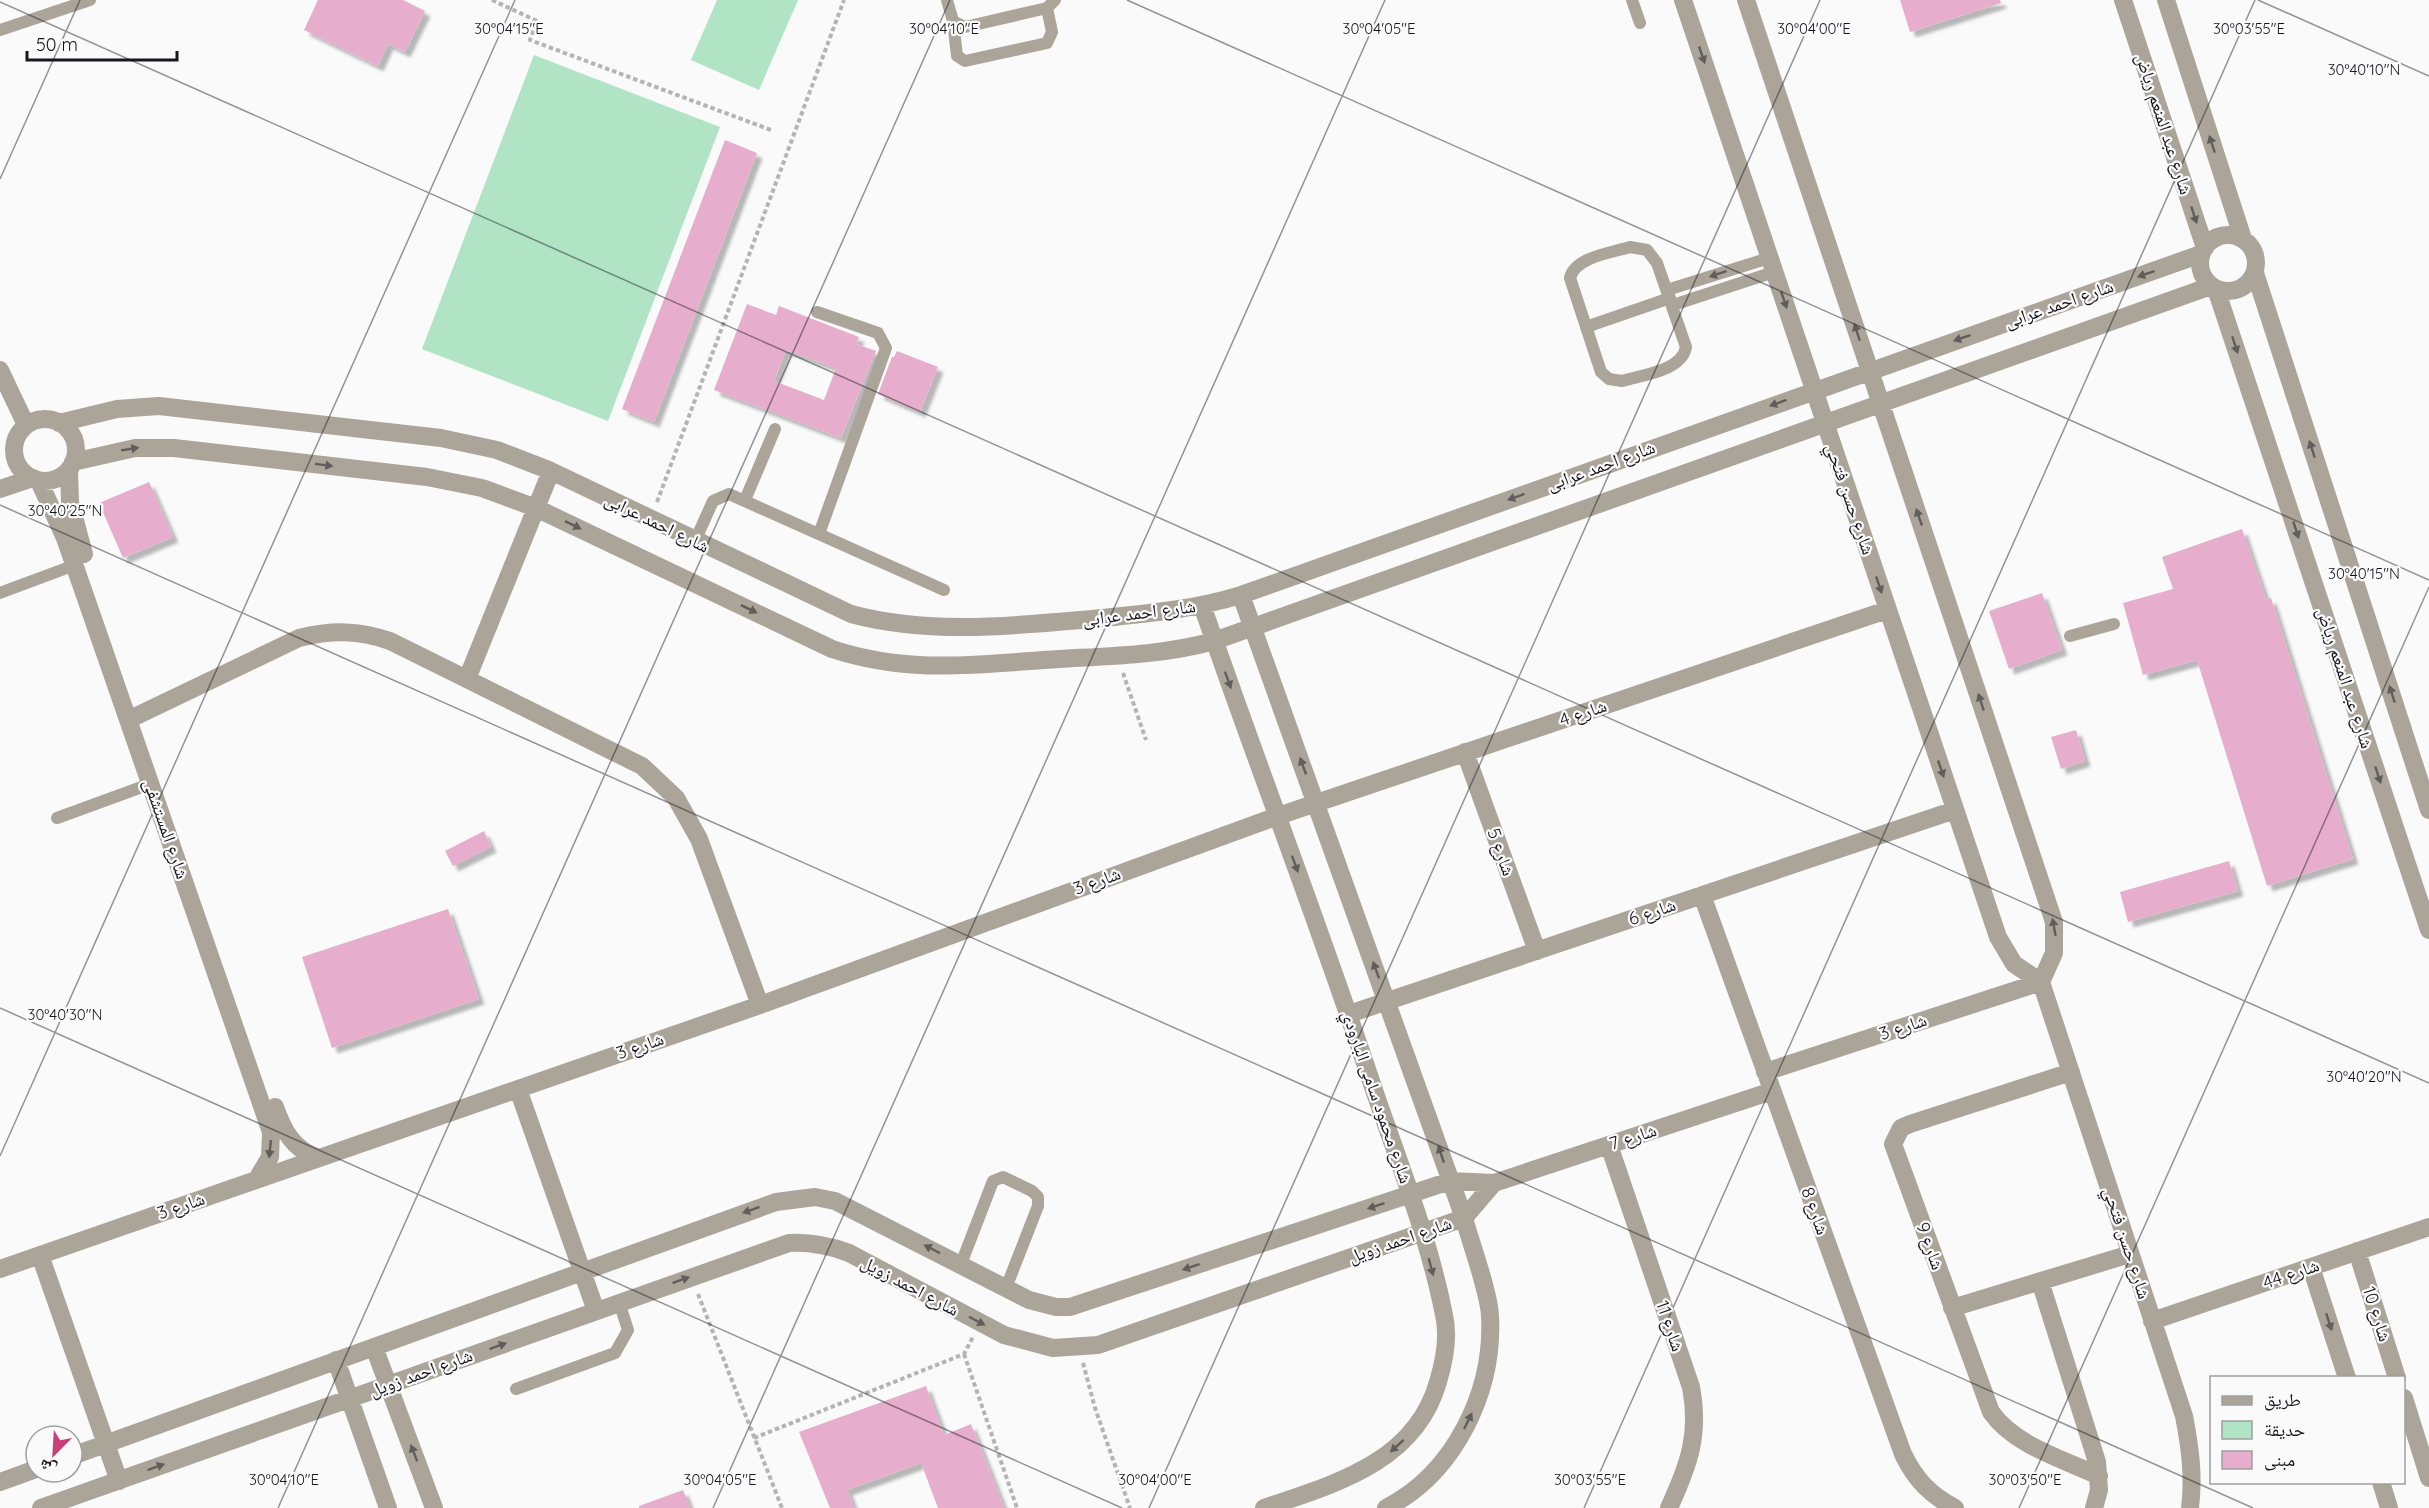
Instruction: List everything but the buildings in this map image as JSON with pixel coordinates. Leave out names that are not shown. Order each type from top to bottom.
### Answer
[{"type":"street","name":"شارع حسن فتحي","points":[[1683,0],[2002,947],[2014,964],[2041,982],[2184,1416],[2191,1452],[2190,1508]]},
{"type":"street","points":[[1746,0],[2054,922],[2055,953],[2041,982]]},
{"type":"street","name":"شارع عبد المنعم رياض","points":[[2123,0],[2203,251]]},
{"type":"street","points":[[2166,0],[2243,239],[2255,254],[2255,273],[2429,810]]},
{"type":"street","points":[[2243,239],[2222,236],[2203,251],[2201,272],[2214,288],[2235,291],[2244,287],[2255,273]]},
{"type":"street","name":"شارع احمد عرابى","points":[[59,423],[117,409],[181,408],[441,438],[497,450],[551,471],[842,611],[904,626],[1043,623],[1202,605],[1241,595],[2203,251]]},
{"type":"street","name":"شارع احمد عرابى","points":[[71,465],[135,448],[174,448],[455,482],[509,497],[536,508],[822,644],[856,657],[907,666],[933,667],[1117,656],[1173,651],[1214,641],[2214,288]]},
{"type":"street","name":"شارع عبد المنعم رياض","points":[[2214,288],[2429,930]]},
{"type":"street","points":[[0,370],[22,430],[14,444],[17,464],[36,480]]},
{"type":"street","points":[[0,440],[48,419],[59,423],[74,440],[75,451],[71,465],[61,477],[36,480],[0,489]]},
{"type":"street","name":"شارع المستشفى","points":[[71,465],[70,502],[77,535],[134,718],[150,784],[271,1132],[270,1157],[257,1179]]},
{"type":"street","points":[[467,679],[551,471]]},
{"type":"street","name":"شارع المستشفى","points":[[36,480],[60,523],[134,718],[283,1128],[297,1148],[318,1158]]},
{"type":"street","points":[[1241,595],[1464,1218],[1490,1314],[1490,1352],[1482,1389],[1467,1424],[1447,1456],[1420,1484],[1386,1508]]},
{"type":"street","name":"شارع محمود سامى البارودي","points":[[1202,605],[1349,1014],[1410,1195],[1445,1317],[1445,1351],[1438,1384],[1424,1415],[1403,1442],[1377,1464],[1347,1479],[1264,1508]]},
{"type":"street","name":"شارع 4","points":[[1278,816],[1887,609]]},
{"type":"street","points":[[134,718],[299,638],[321,632],[345,631],[368,634],[390,641],[642,766],[676,798],[699,839],[760,1005]]},
{"type":"street","name":"شارع 5","points":[[1465,752],[1537,951]]},
{"type":"street","name":"شارع 6","points":[[1349,1014],[1955,810]]},
{"type":"street","name":"شارع 3","points":[[0,1269],[760,1005],[1278,816]]},
{"type":"street","name":"شارع 8","points":[[1702,895],[1903,1454],[1921,1484],[1934,1496],[1955,1508]]},
{"type":"street","name":"شارع 3","points":[[1765,1072],[2041,982]]},
{"type":"street","name":"شارع 9","points":[[2071,1072],[1910,1124],[1901,1128],[1893,1143],[1991,1412],[1999,1423],[2021,1439],[2099,1476]]},
{"type":"street","points":[[518,1089],[596,1311]]},
{"type":"street","name":"شارع 7","points":[[1494,1183],[1772,1091]]},
{"type":"street","name":"شارع 11","points":[[1609,1145],[1691,1387],[1695,1409],[1692,1452],[1669,1508]]},
{"type":"street","points":[[84,1451],[776,1202],[815,1197],[854,1208],[1042,1305],[1070,1307],[1450,1181],[1494,1183]]},
{"type":"street","name":"شارع احمد زويل","points":[[41,1508],[789,1243],[810,1242],[830,1245],[1004,1335],[1045,1346],[1079,1348],[1098,1345],[1464,1218],[1494,1183]]},
{"type":"street","name":"شارع 44","points":[[2152,1321],[2429,1227]]},
{"type":"street","name":"شارع 10","points":[[2357,1251],[2397,1376]]},
{"type":"street","points":[[1952,1308],[2130,1254]]},
{"type":"street","points":[[40,1255],[119,1480]]},
{"type":"street","points":[[2311,1267],[2347,1376]]},
{"type":"street","points":[[2040,1281],[2099,1476],[2099,1490],[2094,1508]]},
{"type":"street","points":[[374,1347],[434,1508]]},
{"type":"street","points":[[336,1360],[388,1508]]},
{"type":"street","points":[[2405,1404],[2429,1478]]},
{"type":"street","points":[[0,1482],[24,1473]]},
{"type":"street","points":[[2382,1484],[2389,1508]]},
{"type":"lane","points":[[0,30],[90,0]]},
{"type":"lane","points":[[947,0],[954,21],[957,56],[965,61],[1047,43],[1052,35],[1051,4],[965,27],[954,21]]},
{"type":"lane","points":[[1632,0],[1640,23]]},
{"type":"lane","points":[[1630,247],[1640,247],[1653,255],[1686,347],[1681,360],[1622,381],[1609,379],[1601,372],[1586,327],[1570,278],[1576,266],[1630,247]]},
{"type":"lane","points":[[1586,327],[1772,265]]},
{"type":"lane","points":[[817,312],[878,333],[886,348],[819,534]]},
{"type":"lane","points":[[745,500],[775,429]]},
{"type":"lane","points":[[695,541],[713,501],[729,494],[944,590]]},
{"type":"lane","points":[[0,593],[75,565]]},
{"type":"lane","points":[[2070,636],[2114,624]]},
{"type":"lane","points":[[57,818],[150,784]]},
{"type":"lane","points":[[961,1264],[993,1181],[1003,1177],[1032,1191],[1038,1197],[1038,1206],[1006,1288]]},
{"type":"lane","points":[[516,1389],[615,1353],[628,1330],[619,1302]]},
{"type":"path","points":[[492,0],[537,21],[530,40],[771,130]]},
{"type":"path","points":[[650,520],[844,0]]},
{"type":"path","points":[[1117,656],[1146,740]]},
{"type":"path","points":[[691,1277],[782,1508]]},
{"type":"path","points":[[1079,1348],[1095,1408],[1130,1508]]},
{"type":"path","points":[[754,1438],[964,1354],[1017,1508]]},
{"type":"green space","points":[[717,0],[798,0],[759,90],[691,60]]},
{"type":"green space","points":[[534,55],[720,127],[608,421],[422,349]]}]
